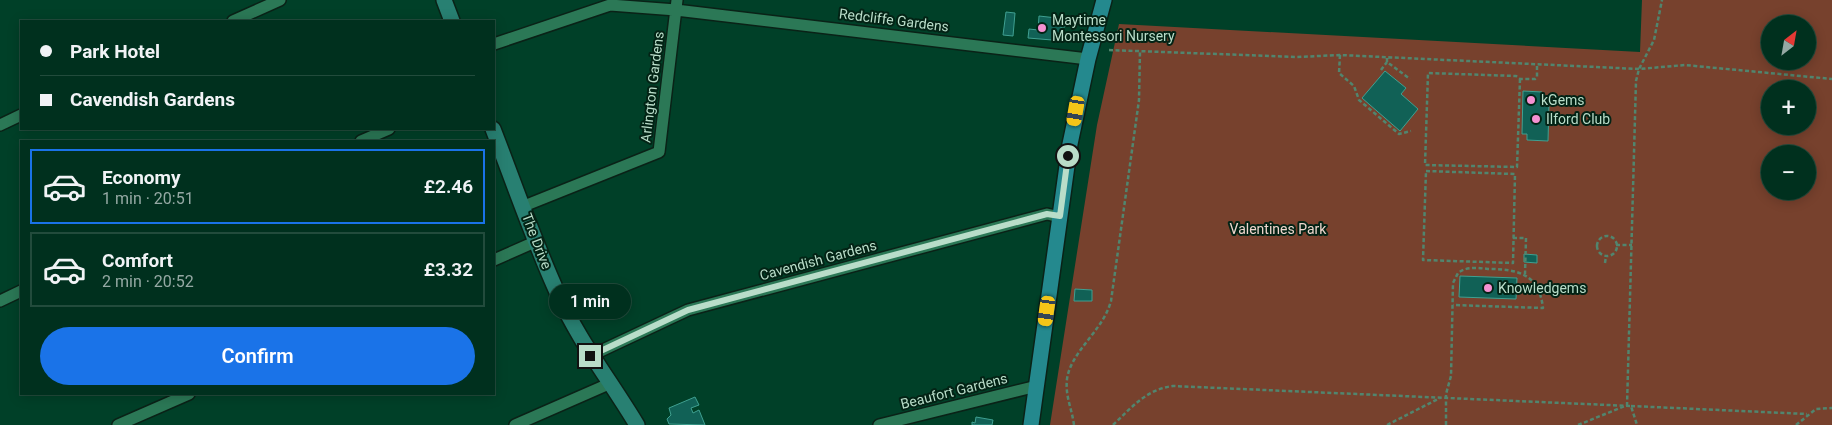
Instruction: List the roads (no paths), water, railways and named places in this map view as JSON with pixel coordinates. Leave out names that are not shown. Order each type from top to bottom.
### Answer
[{"type":"main road","points":[[1031,425],[1070,144],[1088,58],[1104,0]]},
{"type":"street","points":[[235,20],[280,0]]},
{"type":"street","points":[[444,0],[452,20]]},
{"type":"street","name":"Redcliffe Gardens","points":[[495,44],[610,5],[677,5],[1088,58]]},
{"type":"street","name":"Arlington Gardens","points":[[524,206],[659,152],[677,5]]},
{"type":"street","points":[[0,125],[20,116]]},
{"type":"street","points":[[363,140],[387,130]]},
{"type":"street","name":"The Drive","points":[[493,130],[557,292],[590,356],[611,382],[637,425]]},
{"type":"street","name":"Cavendish Gardens","points":[[590,356],[688,310],[1047,214],[1060,216]]},
{"type":"street","points":[[495,260],[537,241]]},
{"type":"street","points":[[0,301],[20,291]]},
{"type":"street","points":[[515,425],[611,382]]},
{"type":"street","name":"Beaufort Gardens","points":[[879,425],[1037,386]]},
{"type":"street","points":[[118,425],[187,395]]},
{"type":"place","name":"Maytime Montessori Nursery","points":[[1042,28]]},
{"type":"place","name":"kGems","points":[[1531,100]]},
{"type":"place","name":"Ilford Club","points":[[1536,119]]},
{"type":"place","name":"Knowledgems","points":[[1488,288]]},
{"type":"park label","name":"Valentines Park","points":[[1278,229]]}]
